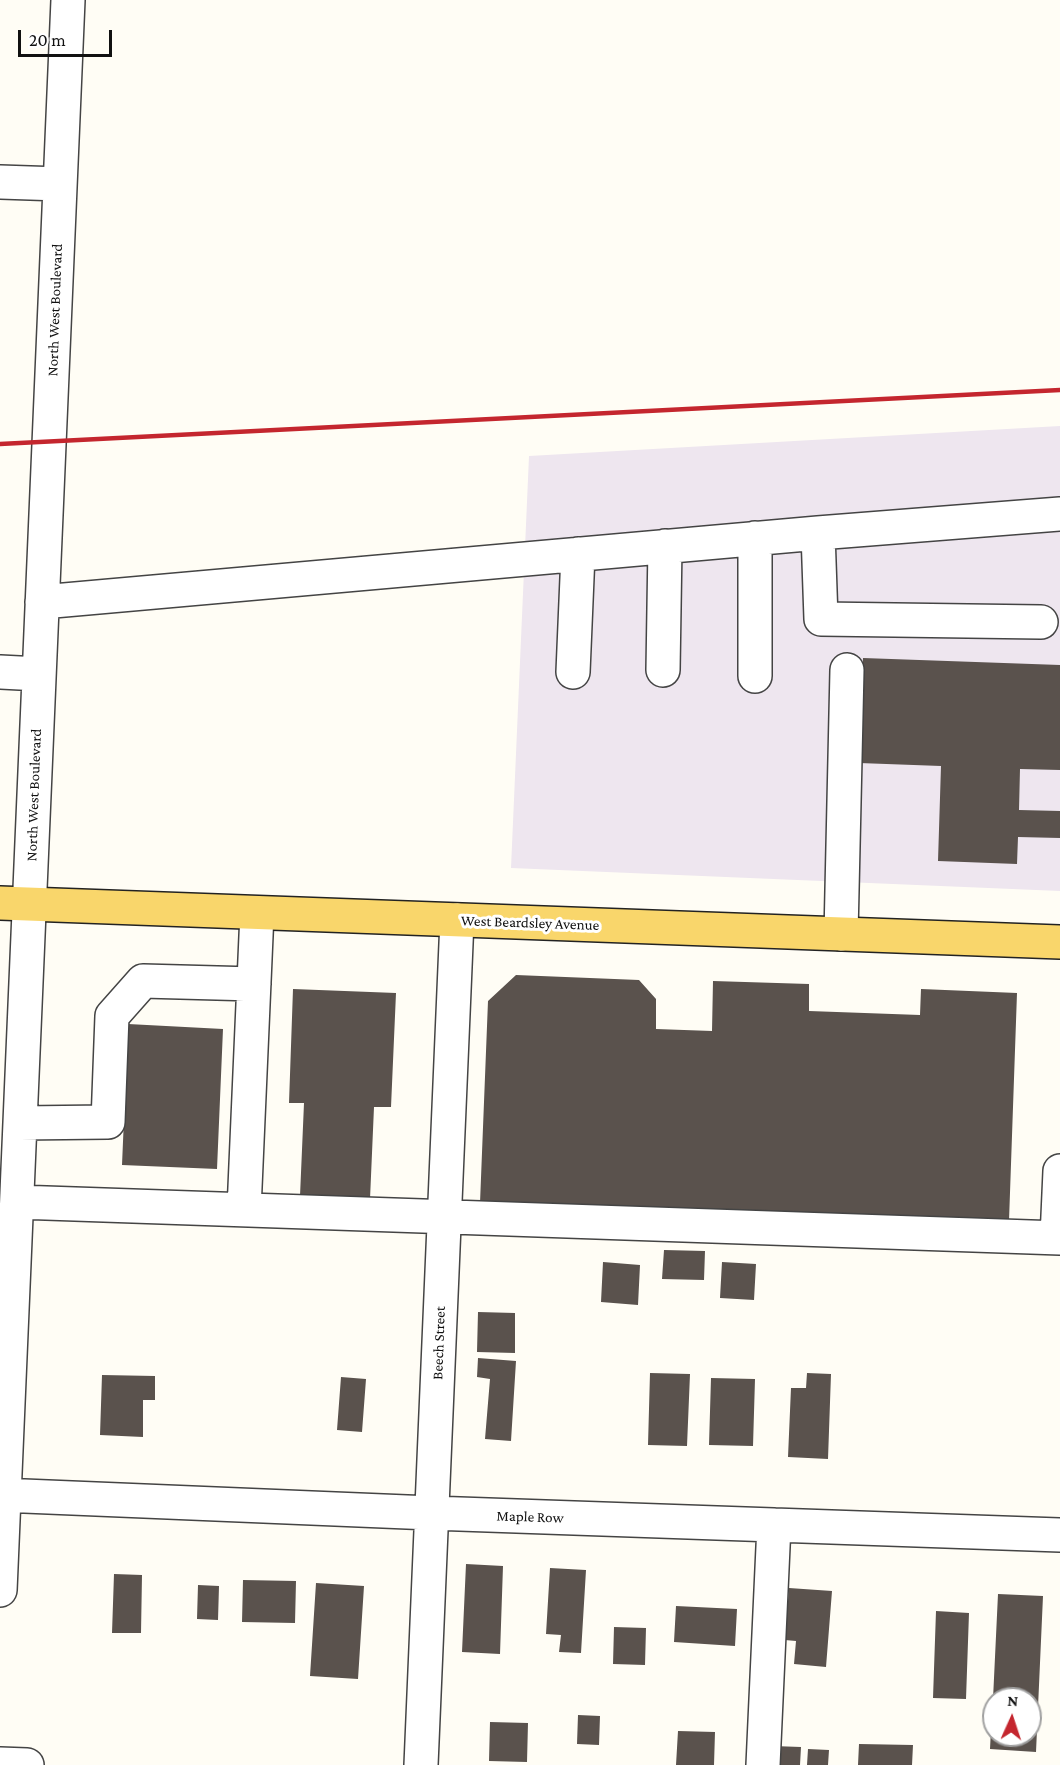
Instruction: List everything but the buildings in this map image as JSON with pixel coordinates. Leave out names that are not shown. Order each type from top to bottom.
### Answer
[{"type":"main road","name":"West Beardsley Avenue","points":[[15,904],[1060,942]]},
{"type":"street","name":"North West Boulevard","points":[[0,1590],[2,1495],[20,1123],[15,904],[39,674],[68,0]]},
{"type":"street","points":[[0,182],[60,184]]},
{"type":"street","points":[[42,602],[755,538],[1060,514]]},
{"type":"street","points":[[818,533],[821,619],[1041,622]]},
{"type":"street","points":[[755,538],[755,676]]},
{"type":"street","points":[[663,670],[665,546]]},
{"type":"street","points":[[573,672],[578,554]]},
{"type":"street","points":[[841,934],[847,670]]},
{"type":"street","points":[[0,672],[39,674]]},
{"type":"street","points":[[244,1210],[257,913]]},
{"type":"street","name":"Beech Street","points":[[421,1765],[457,920]]},
{"type":"street","points":[[20,1123],[108,1122],[112,1016],[143,981],[254,984]]},
{"type":"street","points":[[17,1202],[1058,1238],[1060,1171]]},
{"type":"street","name":"Maple Row","points":[[2,1495],[1060,1535]]},
{"type":"street","points":[[763,1765],[774,1525]]},
{"type":"street","points":[[0,1764],[27,1765]]},
{"type":"shaded area","points":[[1060,426],[1060,891],[511,868],[529,456]]},
{"type":"railway","points":[[0,444],[1060,390]]}]
